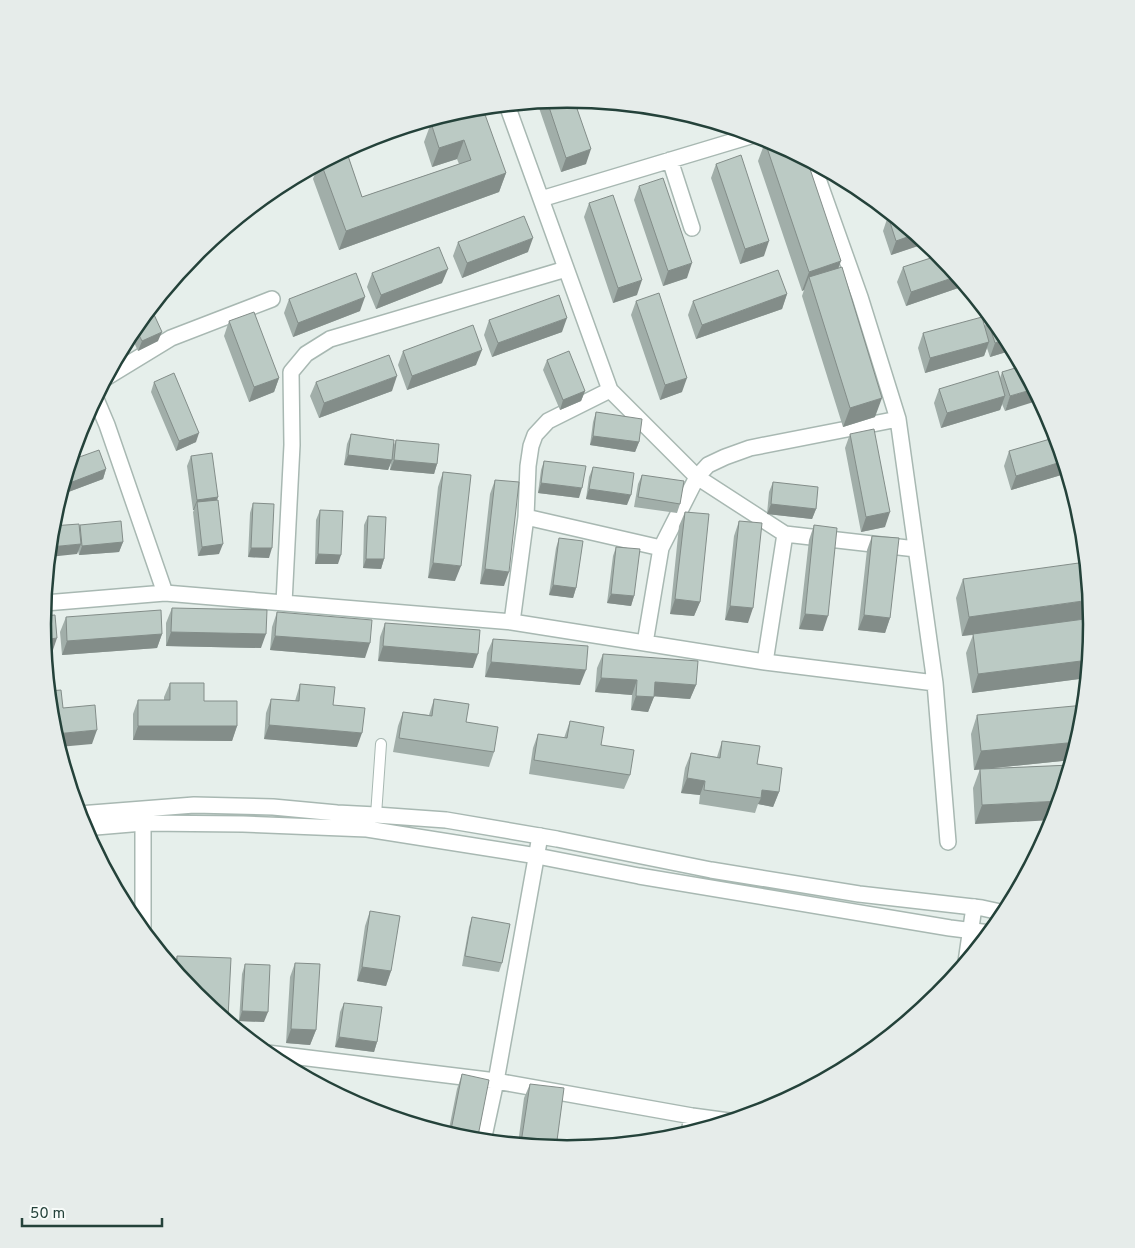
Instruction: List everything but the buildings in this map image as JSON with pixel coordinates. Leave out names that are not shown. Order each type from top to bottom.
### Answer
[{"type":"street","points":[[509,111],[610,390],[697,477],[785,534],[916,549]]},
{"type":"street","points":[[541,199],[741,138]]},
{"type":"street","points":[[670,160],[692,228]]},
{"type":"street","points":[[815,171],[860,297],[898,419],[935,682],[948,842]]},
{"type":"street","points":[[284,603],[292,445],[291,372],[306,354],[330,339],[566,269]]},
{"type":"street","points":[[118,371],[171,338],[272,299]]},
{"type":"street","points":[[512,622],[526,517],[528,466],[531,446],[536,435],[548,421],[610,390]]},
{"type":"street","points":[[99,407],[165,593]]},
{"type":"street","points":[[645,643],[661,548],[697,477],[708,465],[750,448],[898,419]]},
{"type":"street","points":[[526,517],[661,548]]},
{"type":"street","points":[[765,662],[785,534]]},
{"type":"street","points":[[52,602],[165,593],[512,622],[765,662],[935,682]]},
{"type":"street","points":[[92,825],[114,818],[194,805],[273,807],[446,820],[540,836],[711,870],[859,894],[997,912]]},
{"type":"street","points":[[88,815],[143,823],[243,824],[367,830],[537,856],[640,876],[982,932]]},
{"type":"street","points":[[143,823],[144,919]]},
{"type":"street","points":[[485,1133],[496,1081],[540,836]]},
{"type":"street","points":[[968,950],[974,908]]},
{"type":"street","points":[[284,1055],[496,1081],[714,1119]]},
{"type":"street","points":[[691,1125],[692,1116]]},
{"type":"lane","points":[[376,814],[381,744]]}]
